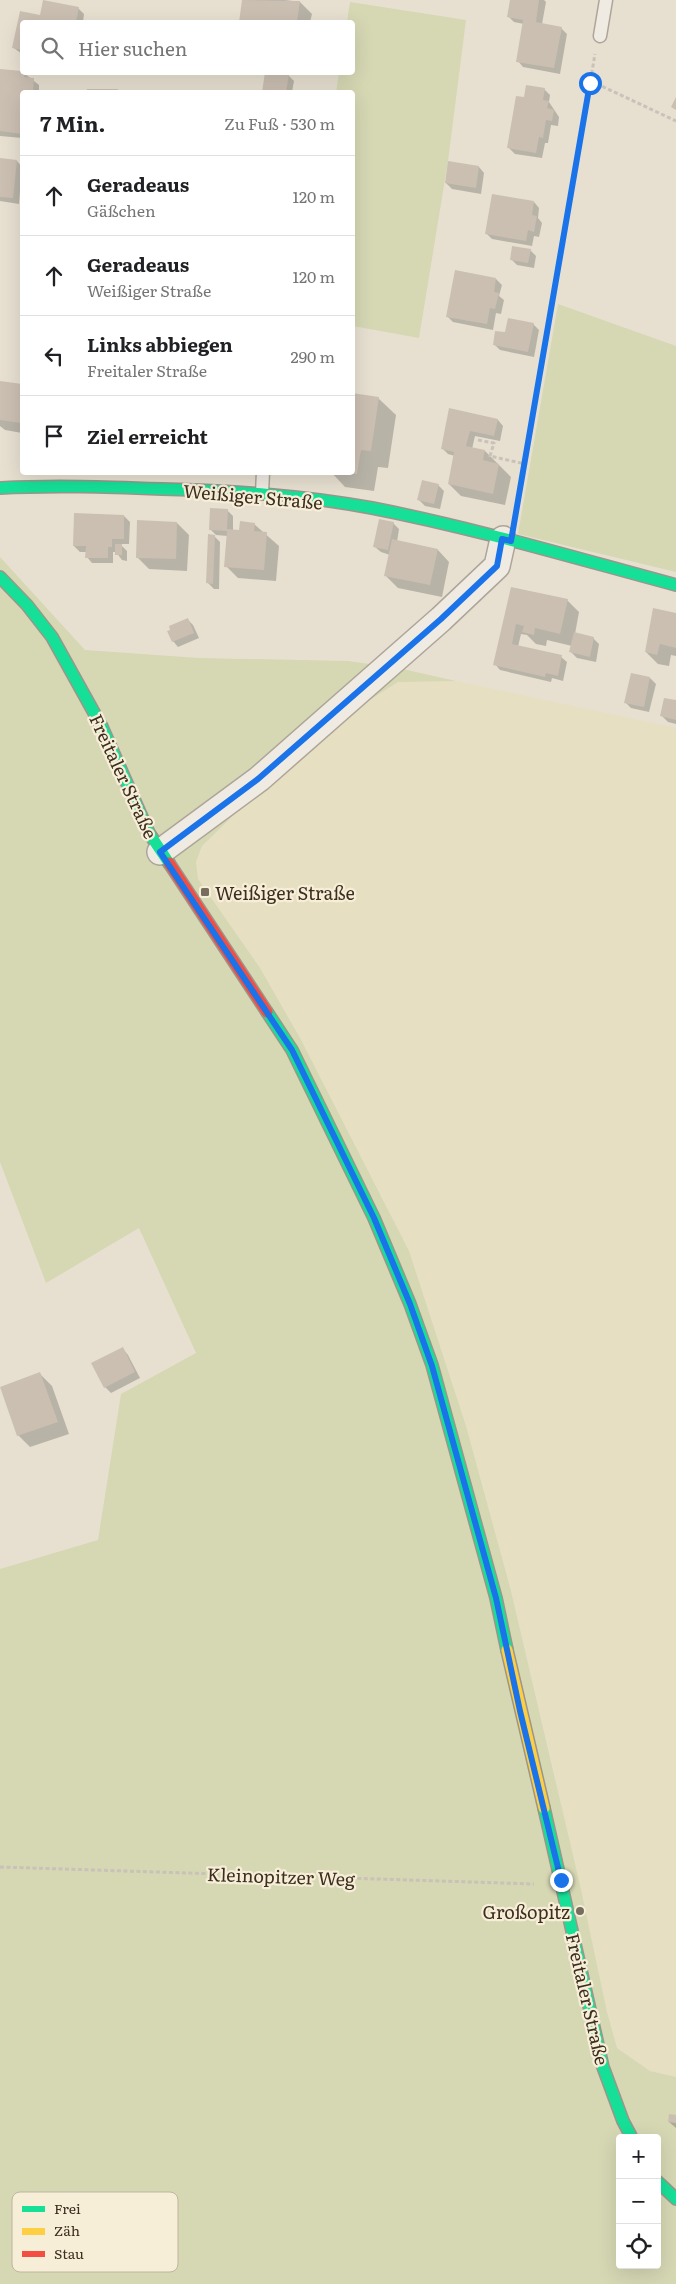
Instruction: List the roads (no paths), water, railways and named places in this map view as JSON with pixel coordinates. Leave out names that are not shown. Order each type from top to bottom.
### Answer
[{"type":"street","name":"Weißiger Straße","points":[[0,488],[54,485],[262,493],[371,508],[464,528],[676,585]]},
{"type":"street","points":[[160,852],[258,779],[441,619],[497,566],[507,540]]},
{"type":"street","name":"Freitaler Straße","points":[[0,577],[27,605],[52,637],[102,727],[133,799],[160,852],[292,1050],[370,1210],[410,1304],[432,1366],[496,1598],[520,1711],[561,1880],[603,2067],[623,2121],[630,2134]]},
{"type":"street","points":[[661,2184],[676,2199]]},
{"type":"lane","points":[[600,36],[606,0]]},
{"type":"lane","points":[[262,493],[263,475]]},
{"type":"place","name":"Weißiger Straße","points":[[205,892]]},
{"type":"place","name":"Großopitz","points":[[580,1911]]}]
